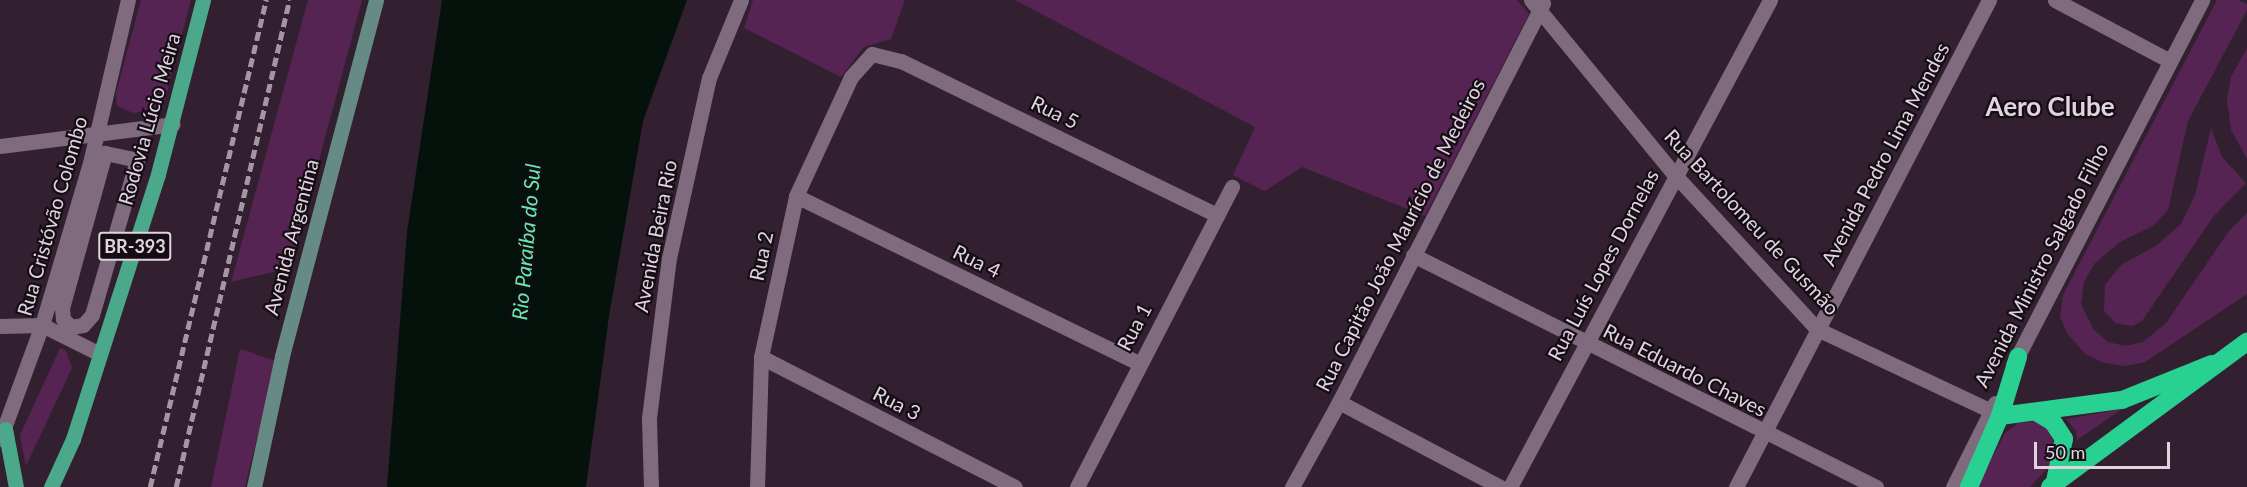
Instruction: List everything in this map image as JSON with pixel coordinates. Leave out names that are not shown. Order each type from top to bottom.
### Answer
[{"type":"highway","points":[[2053,484],[2212,364],[2247,342]]},
{"type":"highway","points":[[1968,485],[2018,357]]},
{"type":"highway","points":[[1995,414],[2038,413],[2122,400],[2212,364]]},
{"type":"highway","points":[[2038,413],[2053,422],[2064,439],[2053,484]]},
{"type":"main road","name":"Rodovia Lúcio Meira","points":[[51,487],[73,439],[173,124],[203,0]]},
{"type":"main road","points":[[3,434],[16,487]]},
{"type":"street","name":"Rua Cristóvão Colombo","points":[[3,434],[42,325],[99,132],[128,0]]},
{"type":"street","name":"Avenida Argentina","points":[[254,487],[282,356],[376,0]]},
{"type":"street","name":"Avenida Beira Rio","points":[[651,487],[649,418],[669,258],[709,78],[741,0]]},
{"type":"street","name":"Rua Luís Lopes Dornelas","points":[[1510,487],[1674,174],[1770,0]]},
{"type":"street","name":"Avenida Pedro Lima Mendes","points":[[1736,487],[1989,0]]},
{"type":"street","points":[[2055,0],[2170,61]]},
{"type":"street","name":"Avenida Ministro Salgado Filho","points":[[2018,357],[2202,0]]},
{"type":"street","name":"Rua Bartolomeu de Gusmão","points":[[1538,3],[1674,174],[1817,329],[1995,414]]},
{"type":"street","name":"Rua Capitão João Maurício de Medeiros","points":[[1292,487],[1339,402],[1538,3]]},
{"type":"street","name":"Rua 2","points":[[757,487],[761,357],[796,196],[851,77],[872,54]]},
{"type":"street","name":"Rua 5","points":[[872,54],[901,60],[1217,215]]},
{"type":"street","points":[[0,146],[173,124]]},
{"type":"street","points":[[105,153],[137,160],[92,315],[83,325],[71,327],[63,319],[62,308],[105,153]]},
{"type":"street","name":"Rua 1","points":[[1077,487],[1139,363],[1232,188]]},
{"type":"street","name":"Rua 4","points":[[796,196],[1139,363]]},
{"type":"street","name":"Rua Eduardo Chaves","points":[[1413,255],[1585,344],[1876,487]]},
{"type":"street","points":[[0,326],[42,325],[100,354]]},
{"type":"street","name":"Rua 3","points":[[761,357],[1015,487]]},
{"type":"street","points":[[1339,402],[1500,487]]},
{"type":"street","name":"Avenida Ministro Salgado Filho","points":[[1953,487],[1995,414]]},
{"type":"shaded area","points":[[141,0],[191,0],[163,108],[133,113],[117,106],[116,93]]},
{"type":"shaded area","points":[[308,0],[362,0],[290,268],[231,282]]},
{"type":"shaded area","points":[[753,0],[905,0],[891,39],[864,47],[841,77],[744,28]]},
{"type":"shaded area","points":[[1015,0],[1517,0],[1529,14],[1425,216],[1302,167],[1265,191],[1233,175],[1255,127]]},
{"type":"shaded area","points":[[2217,0],[2238,0],[2247,4],[2247,10],[2188,121],[2168,210],[2153,226],[2120,242],[2094,264],[2084,282],[2081,304],[2094,330],[2108,342],[2125,346],[2143,342],[2166,323],[2229,231],[2247,213],[2247,294],[2145,362],[2125,366],[2104,363],[2085,354],[2067,333],[2060,317],[2063,295]]},
{"type":"shaded area","points":[[2247,48],[2247,159],[2231,130],[2227,99],[2231,77]]},
{"type":"shaded area","points":[[2211,128],[2222,157],[2246,183],[2213,217],[2142,321],[2132,326],[2115,323],[2104,311],[2105,285],[2121,265],[2157,245],[2181,224],[2195,195]]},
{"type":"shaded area","points":[[60,348],[66,351],[72,368],[26,466],[20,435]]},
{"type":"shaded area","points":[[240,349],[276,361],[245,487],[211,487]]},
{"type":"shaded area","points":[[2122,409],[2077,440],[2076,431],[2066,419]]},
{"type":"shaded area","points":[[2034,421],[2048,429],[2054,442],[2053,458],[2045,471],[2030,487],[1977,487],[2005,433],[2018,423]]},
{"type":"water","name":"Rio Paraíba do Sul","points":[[442,0],[687,0],[643,121],[609,316],[586,487],[387,487],[407,232]]},
{"type":"railway","points":[[150,487],[266,0]]},
{"type":"railway","points":[[176,487],[289,0]]},
{"type":"district","name":"Aero Clube","points":[[2050,107]]}]
